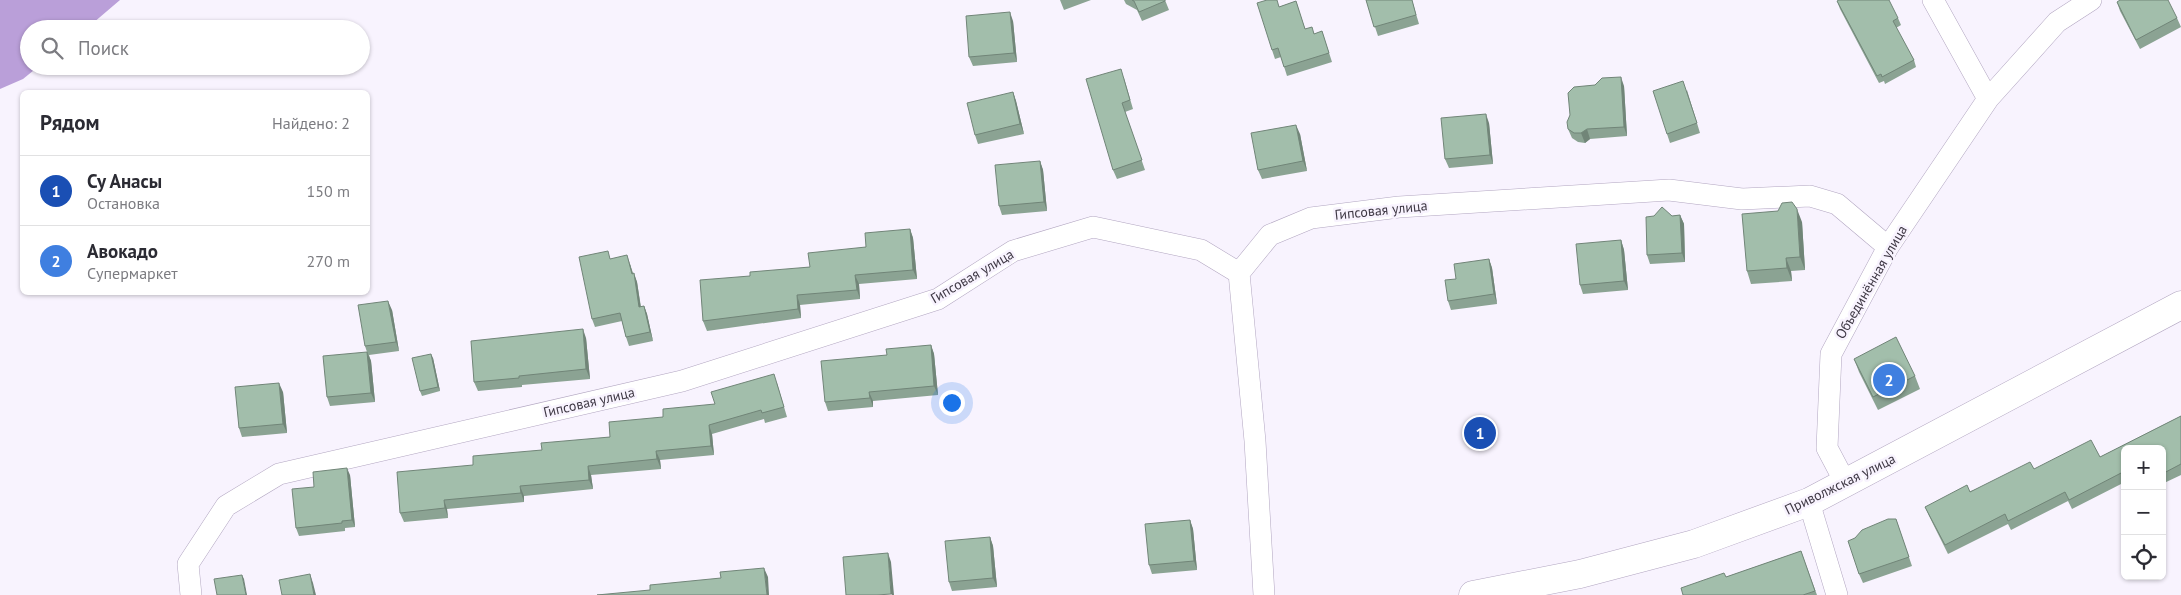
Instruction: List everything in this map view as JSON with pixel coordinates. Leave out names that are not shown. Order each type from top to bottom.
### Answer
[{"type":"main road","name":"Приволжская улица","points":[[1473,595],[1580,574],[1684,546],[1809,502],[2181,305]]},
{"type":"street","points":[[1933,0],[1988,100]]},
{"type":"street","name":"Объединённая улица","points":[[1846,484],[1827,448],[1830,354],[1888,248],[1988,100],[2057,22],[2091,0]]},
{"type":"street","name":"Гипсовая улица","points":[[191,595],[188,564],[226,506],[279,474],[682,381],[938,299],[1013,251],[1093,227],[1201,250],[1239,273],[1270,236],[1311,218],[1399,207],[1670,190],[1742,199],[1810,196],[1837,204],[1888,248]]},
{"type":"street","points":[[1239,273],[1256,441],[1264,595]]},
{"type":"street","points":[[1809,502],[1838,595]]},
{"type":"shaded area","points":[[0,0],[120,0],[97,20],[20,20],[20,75],[28,75],[0,89]]},
{"type":"building","points":[[1132,0],[1165,0],[1165,1],[1139,12]]},
{"type":"building","points":[[1277,0],[1279,7],[1296,1],[1305,29],[1312,27],[1314,34],[1322,31],[1329,53],[1284,67],[1278,48],[1272,50],[1257,3]]},
{"type":"building","points":[[1366,0],[1412,0],[1416,15],[1374,27]]},
{"type":"building","points":[[1889,0],[1898,18],[1893,21],[1914,60],[1882,77],[1881,74],[1877,76],[1837,1]]},
{"type":"building","points":[[2120,0],[2168,0],[2177,18],[2136,40],[2117,2]]},
{"type":"building","points":[[1010,12],[1014,53],[969,57],[966,16]]},
{"type":"building","points":[[1121,69],[1130,100],[1122,103],[1142,160],[1113,170],[1086,79]]},
{"type":"building","points":[[1621,77],[1624,127],[1587,129],[1581,133],[1574,133],[1568,129],[1567,122],[1570,115],[1568,93],[1574,87],[1595,85],[1602,78]]},
{"type":"building","points":[[1683,81],[1697,123],[1667,134],[1653,91]]},
{"type":"building","points":[[1013,92],[1020,124],[975,135],[967,103]]},
{"type":"building","points":[[1486,114],[1490,155],[1445,159],[1441,118]]},
{"type":"building","points":[[1296,125],[1303,161],[1258,170],[1251,133]]},
{"type":"building","points":[[1040,161],[1044,202],[999,206],[995,165]]},
{"type":"building","points":[[1792,202],[1797,209],[1800,257],[1786,258],[1787,268],[1747,271],[1742,214],[1778,211],[1782,203]]},
{"type":"building","points":[[1662,207],[1672,216],[1680,215],[1682,253],[1647,255],[1646,217],[1654,216]]},
{"type":"building","points":[[910,229],[913,270],[855,275],[857,290],[797,295],[798,309],[703,321],[700,280],[750,276],[750,272],[810,267],[808,253],[866,247],[865,233]]},
{"type":"building","points":[[1621,240],[1624,281],[1580,285],[1576,244]]},
{"type":"building","points":[[608,251],[610,259],[627,255],[632,274],[634,273],[639,307],[644,306],[650,332],[626,337],[620,313],[592,319],[579,257]]},
{"type":"building","points":[[1489,259],[1494,294],[1448,301],[1445,280],[1456,279],[1454,264]]},
{"type":"building","points":[[388,301],[396,342],[365,346],[358,305]]},
{"type":"building","points":[[583,329],[586,369],[474,382],[471,341]]},
{"type":"building","points":[[1896,337],[1915,376],[1873,397],[1854,359]]},
{"type":"building","points":[[931,345],[934,386],[869,392],[870,398],[825,402],[821,361],[887,355],[886,349]]},
{"type":"building","points":[[367,352],[371,393],[327,397],[323,356]]},
{"type":"building","points":[[431,354],[438,387],[420,391],[412,358]]},
{"type":"building","points":[[774,374],[784,407],[762,413],[761,410],[709,425],[711,446],[656,451],[657,459],[588,466],[589,480],[520,486],[521,493],[444,500],[445,508],[400,513],[397,472],[473,465],[473,456],[542,450],[541,443],[610,437],[609,422],[663,417],[663,409],[715,404],[711,392]]},
{"type":"building","points":[[279,383],[283,424],[239,428],[235,387]]},
{"type":"building","points":[[2181,416],[2181,464],[2166,472],[2166,445],[2124,445]]},
{"type":"building","points":[[2091,440],[2100,457],[2121,446],[2121,473],[2069,500],[2065,492],[2008,521],[2005,514],[1945,545],[1925,507],[1967,485],[1970,492],[2030,462],[2034,469]]},
{"type":"building","points":[[347,468],[352,520],[342,521],[342,523],[296,528],[292,489],[314,487],[313,472]]},
{"type":"building","points":[[1888,519],[1896,519],[1909,557],[1859,574],[1848,541],[1855,538],[1862,530]]},
{"type":"building","points":[[1190,520],[1194,561],[1149,565],[1145,524]]},
{"type":"building","points":[[990,537],[993,578],[949,582],[945,541]]},
{"type":"building","points":[[1801,551],[1815,591],[1803,595],[1683,595],[1681,588],[1724,573],[1726,577]]},
{"type":"building","points":[[888,553],[891,594],[846,595],[843,557]]},
{"type":"building","points":[[764,568],[767,595],[597,595],[650,590],[650,585],[721,578],[720,572]]},
{"type":"building","points":[[310,574],[314,595],[282,595],[279,580]]},
{"type":"building","points":[[242,575],[246,595],[217,595],[214,579]]},
{"type":"place","name":"Авокадо","points":[[1889,380]]},
{"type":"place","name":"Су Анасы","points":[[1480,433]]}]
